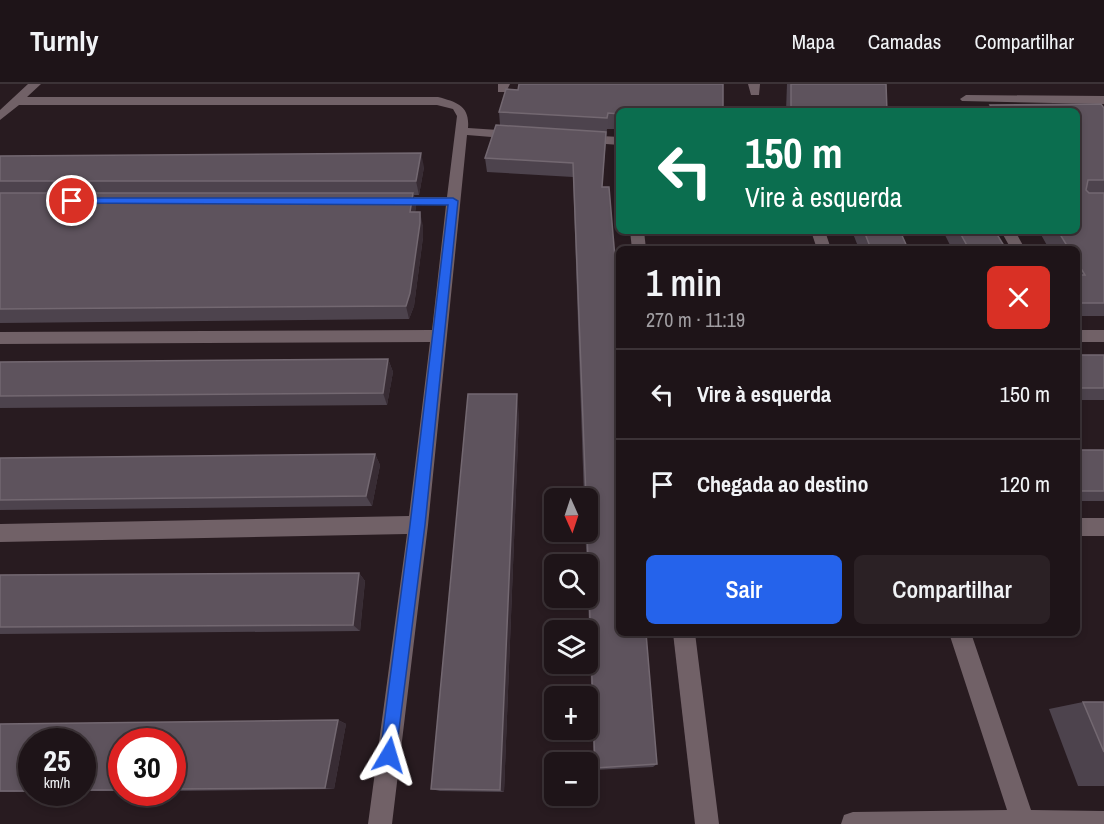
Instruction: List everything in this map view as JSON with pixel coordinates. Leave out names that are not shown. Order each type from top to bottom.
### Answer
[{"type":"street","points":[[0,116],[35,84]]},
{"type":"street","points":[[966,99],[1104,100]]},
{"type":"street","points":[[16,101],[438,101],[457,107],[463,116],[417,525],[380,824]]},
{"type":"street","points":[[462,131],[529,135]]},
{"type":"street","points":[[574,138],[616,141]]},
{"type":"street","points":[[382,201],[453,201]]},
{"type":"street","points":[[0,339],[439,336]]},
{"type":"street","points":[[1080,336],[1104,336]]},
{"type":"street","points":[[0,533],[417,525]]},
{"type":"street","points":[[1080,527],[1104,527]]},
{"type":"street","points":[[684,636],[707,824]]},
{"type":"street","points":[[961,636],[1023,822]]},
{"type":"street","points":[[853,824],[1104,823]]},
{"type":"building","points":[[519,84],[723,84],[723,108],[616,108],[616,114],[608,113],[607,118],[499,112],[506,89],[518,90]]},
{"type":"building","points":[[791,84],[886,84],[887,108],[791,108]]},
{"type":"building","points":[[1101,104],[1104,108],[1104,180],[1088,180],[1086,190],[1089,193],[1104,193],[1104,303],[1080,303],[1080,275],[1085,275],[1080,267],[1080,246],[1067,246],[1060,234],[1080,234],[1080,108],[992,108],[990,105]]},
{"type":"building","points":[[496,125],[606,132],[602,187],[609,187],[616,270],[616,636],[646,636],[657,764],[598,768],[598,752],[594,752],[594,740],[598,740],[598,686],[592,686],[592,674],[598,674],[598,620],[590,620],[590,608],[598,608],[598,554],[588,554],[587,542],[598,542],[598,488],[586,488],[573,163],[485,158]]},
{"type":"building","points":[[421,153],[416,181],[0,181],[0,156]]},
{"type":"building","points":[[0,193],[413,193],[410,212],[420,212],[420,223],[410,293],[406,306],[0,309]]},
{"type":"building","points":[[865,234],[901,234],[907,246],[870,246]]},
{"type":"building","points":[[961,234],[997,234],[1004,246],[967,246]]},
{"type":"building","points":[[1080,355],[1104,355],[1104,388],[1080,388]]},
{"type":"building","points":[[388,359],[383,393],[0,396],[0,362]]},
{"type":"building","points":[[468,394],[517,394],[500,790],[431,789]]},
{"type":"building","points":[[1080,450],[1104,450],[1104,491],[1080,491]]},
{"type":"building","points":[[375,454],[366,496],[0,500],[0,458]]},
{"type":"building","points":[[359,573],[353,625],[0,627],[0,575]]},
{"type":"building","points":[[1083,702],[1104,702],[1104,752]]},
{"type":"building","points":[[338,720],[325,788],[186,789],[186,728],[108,728],[108,790],[96,790],[96,728],[18,728],[18,791],[0,791],[0,724]]},
{"type":"route","points":[[72,201],[453,201],[389,755]]}]
